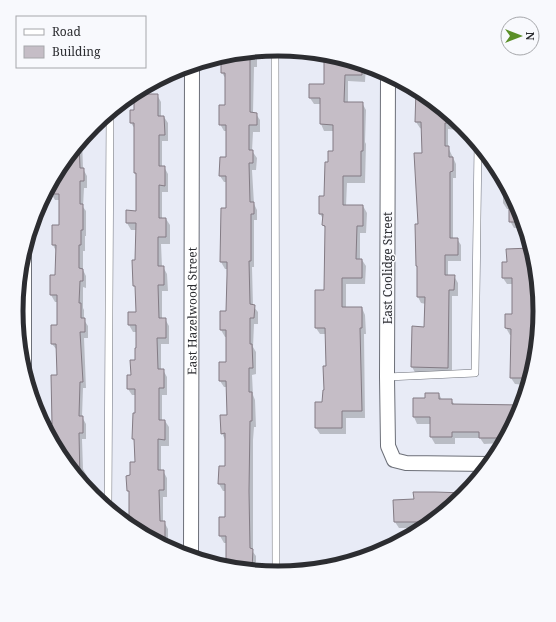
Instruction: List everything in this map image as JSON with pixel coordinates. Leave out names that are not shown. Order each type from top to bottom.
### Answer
[{"type":"street","name":"East Hazelwood Street","points":[[191,550],[192,71]]},
{"type":"street","name":"East Coolidge Street","points":[[388,81],[388,446],[394,460],[406,462],[482,464]]},
{"type":"street","points":[[24,294],[24,328]]},
{"type":"lane","points":[[275,56],[276,566]]},
{"type":"lane","points":[[108,501],[110,119]]},
{"type":"lane","points":[[387,377],[475,373],[478,153]]},
{"type":"building","points":[[250,58],[250,112],[257,113],[257,125],[249,125],[249,150],[253,150],[253,163],[249,163],[250,202],[254,202],[254,214],[251,214],[251,261],[249,261],[250,304],[255,305],[254,318],[250,318],[250,344],[252,344],[253,368],[249,368],[249,392],[252,392],[249,491],[250,548],[253,549],[252,564],[226,560],[226,536],[219,536],[219,517],[225,517],[225,484],[218,484],[219,466],[225,466],[225,433],[221,434],[220,415],[227,415],[226,381],[219,381],[219,362],[226,362],[226,330],[220,330],[220,311],[226,311],[227,275],[227,262],[220,262],[221,208],[226,208],[226,176],[219,176],[220,157],[226,157],[226,125],[219,125],[219,105],[225,105],[225,73],[221,73],[221,63]]},
{"type":"building","points":[[324,60],[362,71],[362,75],[345,75],[344,102],[363,102],[363,151],[361,151],[361,176],[343,176],[343,205],[363,205],[363,226],[357,226],[356,259],[362,259],[362,278],[342,278],[342,307],[362,307],[362,328],[360,328],[362,411],[342,411],[342,428],[315,428],[315,402],[322,402],[324,390],[323,366],[326,366],[325,328],[315,328],[315,290],[324,290],[325,226],[322,225],[323,214],[319,214],[319,196],[324,196],[325,162],[328,162],[328,151],[333,151],[333,125],[320,124],[320,98],[309,98],[309,84],[324,84]]},
{"type":"building","points":[[144,94],[158,94],[158,116],[164,116],[165,135],[159,135],[159,166],[165,166],[165,186],[159,185],[159,218],[166,218],[166,237],[158,237],[158,266],[164,266],[164,285],[158,285],[159,318],[166,318],[166,338],[157,338],[158,369],[164,369],[164,388],[159,388],[159,420],[165,420],[165,440],[158,439],[158,470],[164,470],[164,490],[159,490],[160,521],[165,521],[165,540],[129,518],[129,491],[127,491],[126,476],[130,475],[130,462],[135,462],[134,439],[132,439],[133,413],[135,413],[135,389],[127,389],[127,375],[131,375],[130,360],[135,360],[136,348],[136,325],[128,325],[128,312],[136,312],[132,260],[135,260],[136,223],[126,223],[126,210],[136,211],[134,123],[130,123],[130,110],[134,110],[134,101],[136,99]]},
{"type":"building","points":[[416,96],[450,123],[445,123],[445,146],[449,146],[449,157],[453,157],[453,171],[450,172],[450,238],[458,238],[458,255],[445,255],[445,275],[455,275],[454,290],[449,290],[448,368],[411,367],[412,326],[424,327],[425,297],[417,297],[415,224],[418,224],[414,153],[422,153],[421,122],[415,122]]},
{"type":"building","points":[[79,152],[80,168],[84,168],[84,181],[80,181],[80,204],[83,204],[83,230],[81,230],[81,245],[79,245],[79,268],[83,269],[83,281],[80,281],[79,303],[81,303],[81,318],[85,318],[85,332],[80,332],[83,382],[80,382],[79,416],[83,416],[83,433],[79,433],[80,471],[66,453],[49,424],[52,424],[51,375],[57,375],[56,344],[51,344],[51,325],[57,325],[57,295],[50,295],[50,275],[55,275],[56,245],[52,245],[52,225],[59,225],[59,194],[51,194],[66,169]]},
{"type":"building","points":[[509,202],[517,222],[509,222]]},
{"type":"building","points":[[525,248],[531,278],[533,311],[531,344],[524,378],[510,378],[511,329],[505,328],[505,314],[512,314],[512,278],[502,278],[502,262],[507,262],[506,249]]},
{"type":"building","points":[[425,393],[439,393],[439,399],[452,399],[452,404],[515,405],[500,438],[479,438],[479,432],[452,432],[452,437],[430,437],[430,417],[413,417],[413,398],[425,398]]},
{"type":"building","points":[[413,492],[456,493],[446,503],[421,522],[394,522],[393,500],[414,499]]}]
